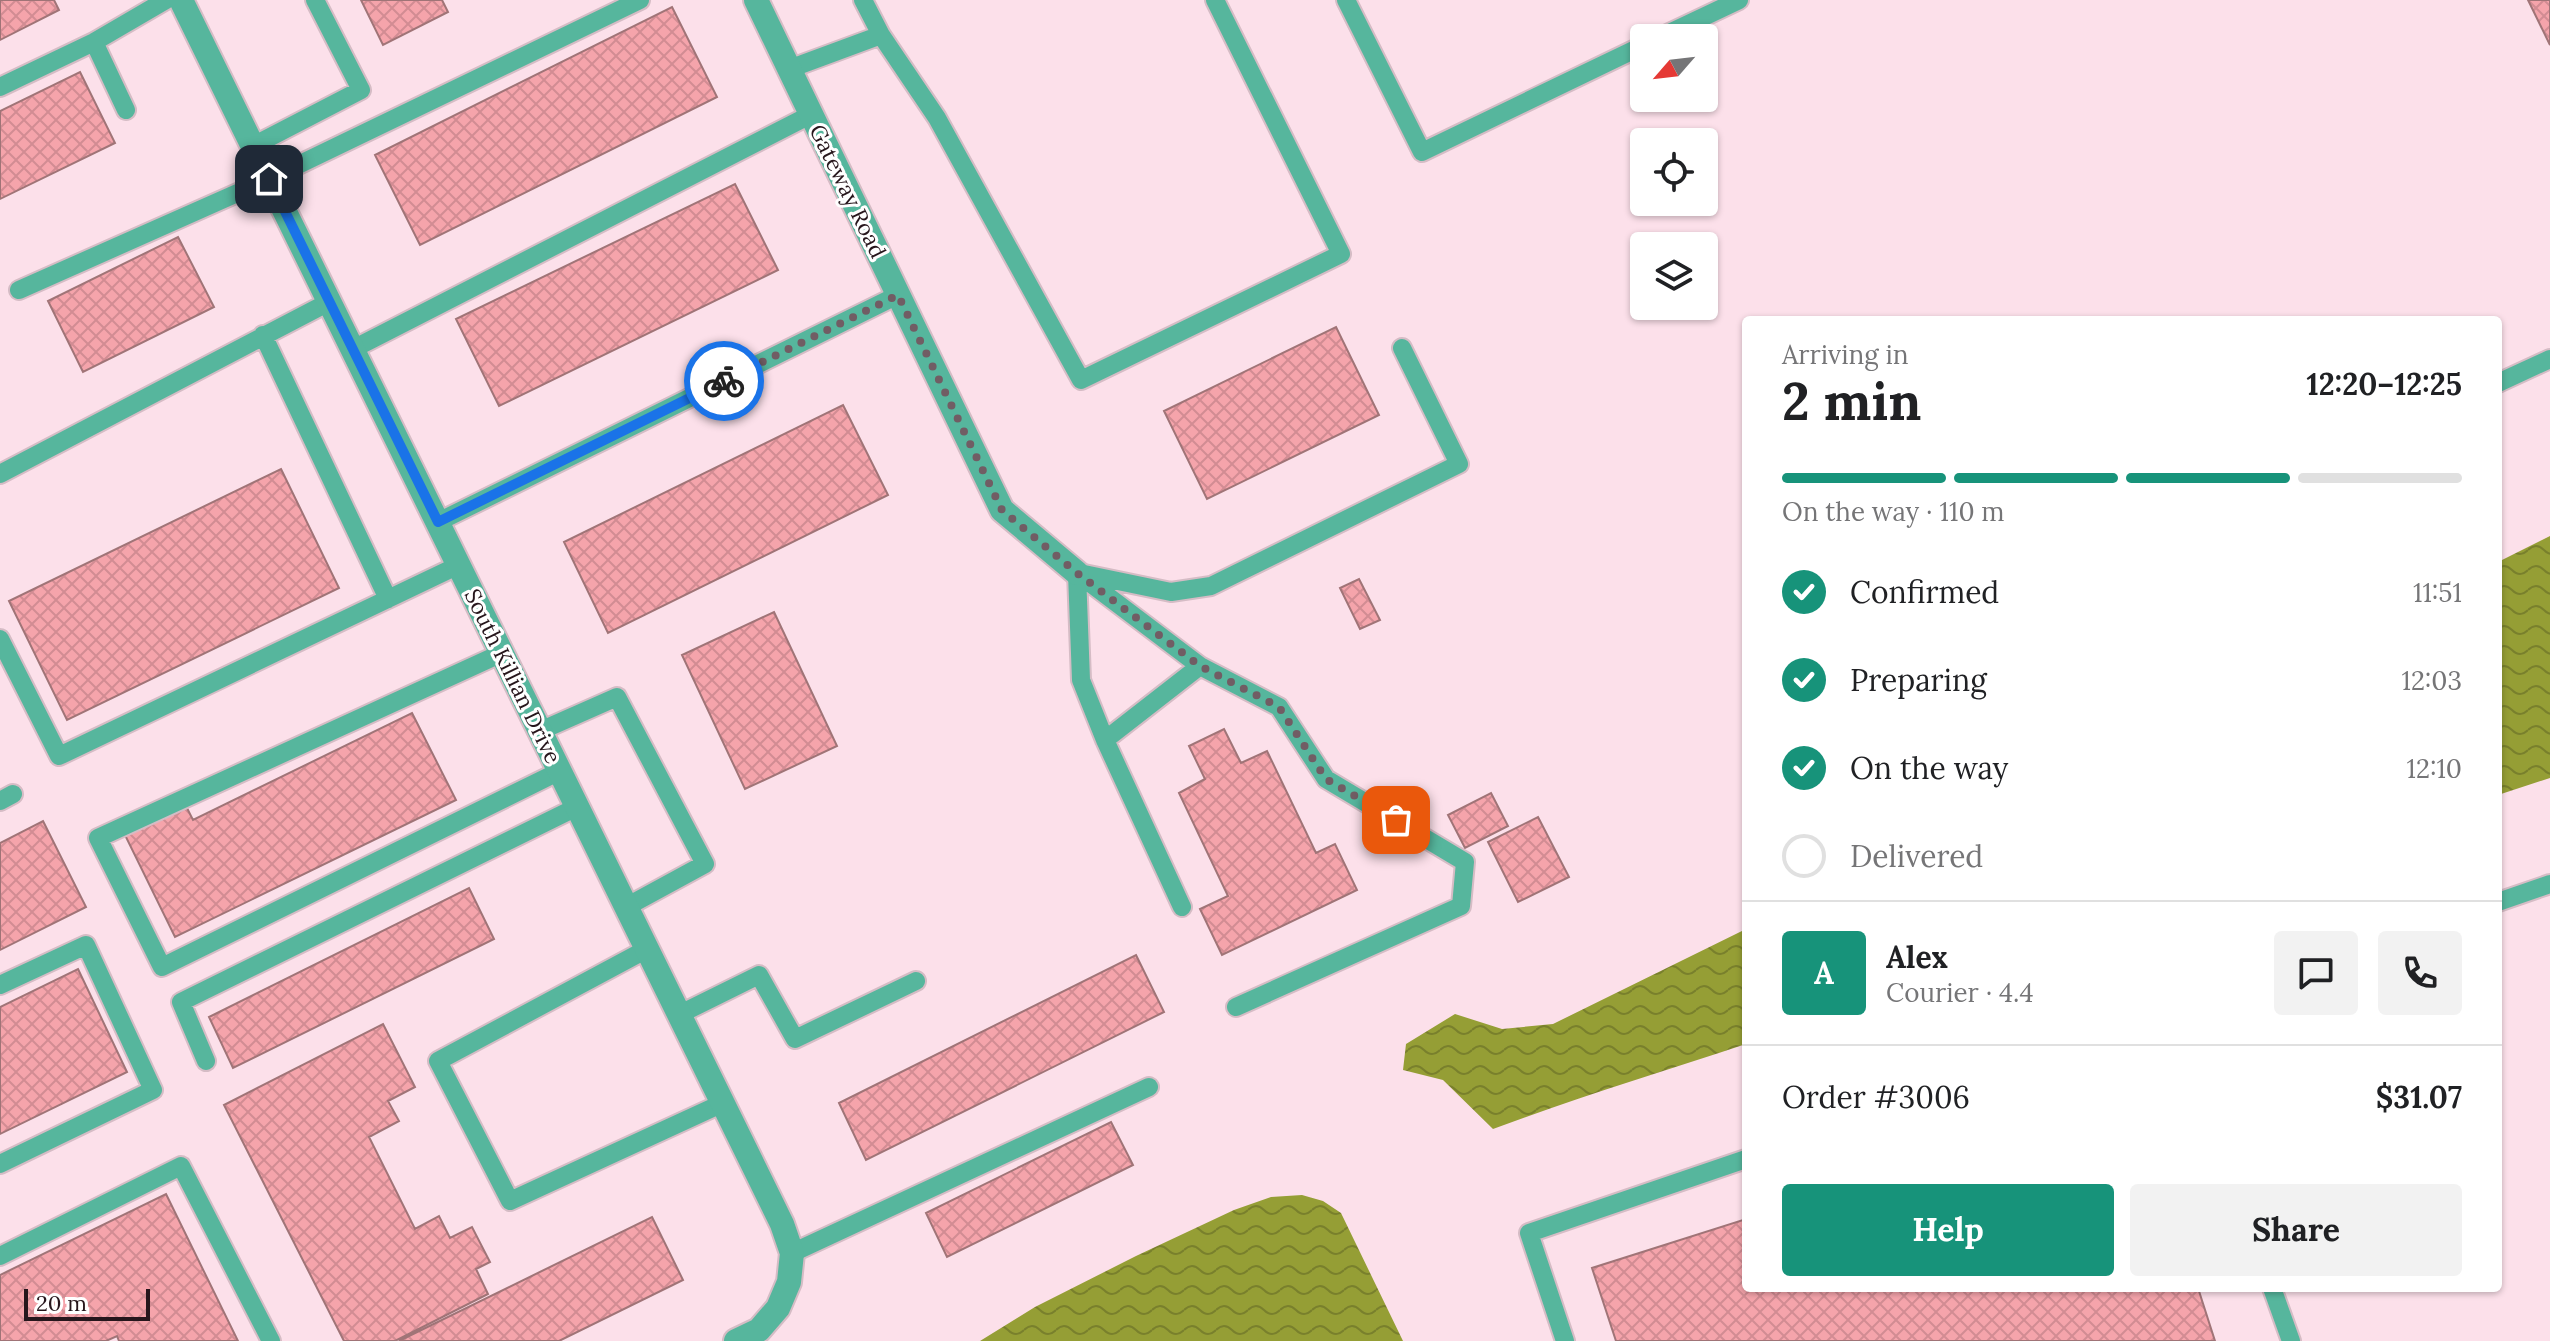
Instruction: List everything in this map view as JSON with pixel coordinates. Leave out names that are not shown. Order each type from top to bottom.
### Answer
[{"type":"street","name":"South Killian Drive","points":[[181,0],[680,1014],[782,1224],[792,1253]]},
{"type":"street","name":"Gateway Road","points":[[756,0],[1002,510],[1077,573]]},
{"type":"street","points":[[736,1341],[759,1330],[778,1308],[789,1282],[792,1253]]},
{"type":"lane","points":[[0,87],[94,42],[166,0]]},
{"type":"lane","points":[[253,146],[361,90],[315,0]]},
{"type":"lane","points":[[19,290],[269,179],[640,0]]},
{"type":"lane","points":[[863,0],[881,35],[937,118],[1081,380],[1341,254],[1215,0]]},
{"type":"lane","points":[[1346,0],[1422,152],[1630,52]]},
{"type":"lane","points":[[1688,24],[1739,0]]},
{"type":"lane","points":[[789,69],[881,35]]},
{"type":"lane","points":[[94,42],[126,110]]},
{"type":"lane","points":[[353,349],[812,114]]},
{"type":"lane","points":[[438,522],[898,295]]},
{"type":"lane","points":[[0,474],[329,302]]},
{"type":"lane","points":[[263,335],[388,599]]},
{"type":"lane","points":[[1077,573],[1171,592],[1211,586],[1459,464],[1402,348]]},
{"type":"lane","points":[[2502,381],[2550,359]]},
{"type":"lane","points":[[0,639],[59,756],[459,565]]},
{"type":"lane","points":[[1077,573],[1200,666],[1279,707],[1326,779],[1465,862],[1461,906],[1236,1007]]},
{"type":"lane","points":[[1077,573],[1081,680],[1105,740],[1182,907]]},
{"type":"lane","points":[[502,653],[98,838],[162,967],[560,771]]},
{"type":"lane","points":[[1105,740],[1200,666]]},
{"type":"lane","points":[[540,731],[617,697],[705,864],[626,907]]},
{"type":"lane","points":[[206,1061],[181,1002],[577,807]]},
{"type":"lane","points":[[2502,901],[2550,884]]},
{"type":"lane","points":[[0,985],[86,945],[153,1090],[0,1164]]},
{"type":"lane","points":[[647,949],[438,1061],[510,1201],[723,1103]]},
{"type":"lane","points":[[680,1014],[759,975],[795,1039],[916,981]]},
{"type":"lane","points":[[792,1253],[1149,1087]]},
{"type":"lane","points":[[1565,1341],[1529,1233],[1742,1160]]},
{"type":"lane","points":[[0,1256],[181,1166],[271,1341]]},
{"type":"lane","points":[[2273,1292],[2291,1341]]},
{"type":"water","points":[[2550,536],[2550,778],[2502,794],[2502,560]]},
{"type":"water","points":[[1742,931],[1742,1045],[1493,1129],[1443,1080],[1403,1070],[1406,1044],[1455,1014],[1502,1029],[1553,1024]]},
{"type":"water","points":[[1302,1195],[1323,1201],[1341,1213],[1403,1341],[980,1341],[1035,1307],[1234,1210],[1271,1197]]},
{"type":"building","points":[[0,0],[54,0],[59,10],[0,40]]},
{"type":"building","points":[[361,0],[442,0],[448,12],[383,45]]},
{"type":"building","points":[[2528,0],[2550,0],[2550,45]]},
{"type":"building","points":[[672,7],[717,97],[420,245],[375,155]]},
{"type":"building","points":[[80,72],[115,143],[0,199],[0,111]]},
{"type":"building","points":[[735,184],[778,270],[499,406],[456,319]]},
{"type":"building","points":[[178,237],[214,307],[83,372],[48,301]]},
{"type":"building","points":[[1336,327],[1379,415],[1207,499],[1164,411]]},
{"type":"building","points":[[843,405],[888,495],[608,633],[564,542]]},
{"type":"building","points":[[281,469],[339,588],[67,720],[9,601]]},
{"type":"building","points":[[1359,579],[1380,620],[1360,629],[1340,588]]},
{"type":"building","points":[[774,612],[837,746],[745,789],[682,655]]},
{"type":"building","points":[[412,713],[456,800],[175,937],[124,833],[185,804],[193,820]]},
{"type":"building","points":[[1224,729],[1241,763],[1267,751],[1316,853],[1335,844],[1357,890],[1222,955],[1200,909],[1228,896],[1179,793],[1205,779],[1189,746]]},
{"type":"building","points":[[1491,793],[1508,826],[1465,848],[1448,815]]},
{"type":"building","points":[[1538,817],[1569,877],[1518,902],[1488,842]]},
{"type":"building","points":[[43,821],[86,907],[0,950],[0,843]]},
{"type":"building","points":[[469,888],[494,939],[233,1068],[209,1017]]},
{"type":"building","points":[[1136,955],[1164,1012],[866,1160],[839,1103]]},
{"type":"building","points":[[78,969],[127,1072],[0,1134],[0,1007]]},
{"type":"building","points":[[383,1024],[415,1087],[388,1101],[399,1121],[369,1137],[415,1229],[439,1216],[450,1238],[472,1227],[490,1262],[476,1269],[488,1294],[395,1341],[344,1341],[224,1105]]},
{"type":"building","points":[[1111,1122],[1133,1165],[947,1257],[926,1213]]},
{"type":"building","points":[[166,1194],[238,1341],[119,1341],[117,1336],[106,1341],[0,1341],[0,1275]]},
{"type":"building","points":[[652,1217],[683,1280],[559,1341],[399,1341]]},
{"type":"building","points":[[1742,1220],[1742,1292],[2199,1292],[2215,1341],[1616,1341],[1592,1268]]},
{"type":"way so far","points":[[724,381],[898,295],[1002,510],[1077,573],[1200,666],[1279,707],[1326,779],[1396,820]]},
{"type":"route","points":[[269,179],[438,522],[724,381]]}]
